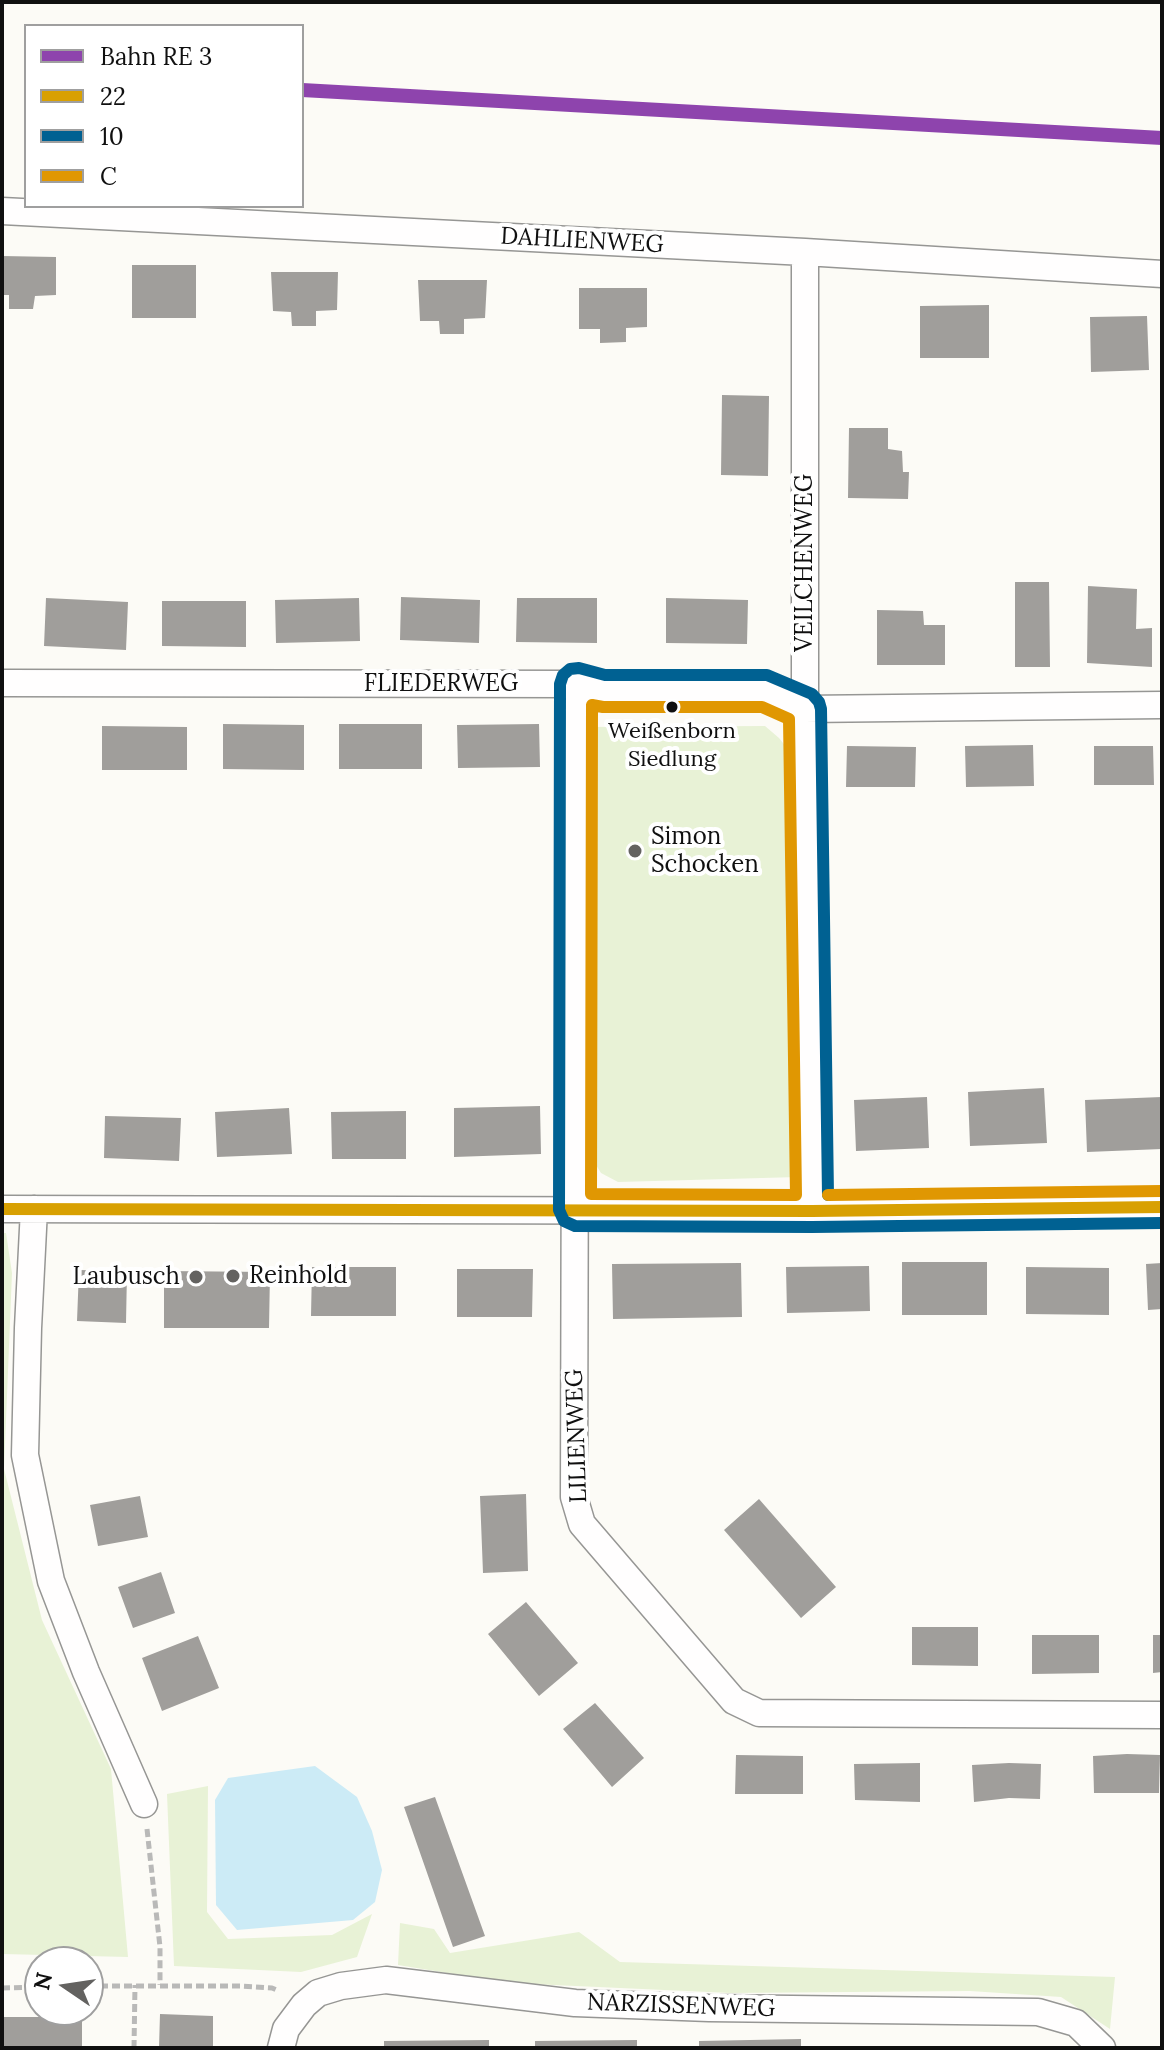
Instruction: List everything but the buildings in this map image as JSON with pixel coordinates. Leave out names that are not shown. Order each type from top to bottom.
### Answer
[{"type":"street","name":"DAHLIENWEG","points":[[2,211],[805,252],[1162,274]]},
{"type":"street","name":"VEILCHENWEG","points":[[805,252],[805,709],[812,1211]]},
{"type":"street","name":"FLIEDERWEG","points":[[2,683],[576,684],[603,691],[765,691],[805,709],[1162,705]]},
{"type":"street","name":"LILIENWEG","points":[[576,684],[574,1497],[582,1524],[734,1701],[759,1713],[1162,1715]]},
{"type":"street","points":[[2,1209],[812,1211],[1162,1207]]},
{"type":"street","points":[[34,1209],[25,1455],[51,1581],[86,1672],[144,1804]]},
{"type":"street","name":"NARZISSENWEG","points":[[304,2005],[318,1993],[341,1986],[386,1980],[575,2003],[1038,2012],[1076,2023],[1102,2048]]},
{"type":"street","points":[[281,2048],[286,2029],[304,2005]]},
{"type":"path","points":[[144,1804],[160,1947],[160,1985]]},
{"type":"path","points":[[134,2048],[135,1985]]},
{"type":"path","points":[[104,1986],[272,1988],[304,2005]]},
{"type":"path","points":[[2,1988],[24,1987]]},
{"type":"green space","points":[[765,726],[787,748],[791,764],[798,1177],[618,1182],[601,1173],[591,1157],[586,1131],[585,727]]},
{"type":"green space","points":[[2,1233],[6,1233],[12,1273],[4,1469],[42,1620],[111,1769],[128,1957],[104,1956],[104,1946],[24,1946],[24,1955],[2,1954]]},
{"type":"green space","points":[[208,1786],[207,1912],[228,1939],[332,1935],[372,1914],[357,1957],[301,1972],[174,1966],[167,1794]]},
{"type":"green space","points":[[400,1923],[434,1929],[450,1953],[579,1932],[620,1962],[1115,1977],[1110,2029],[1061,1997],[970,1991],[731,1993],[509,1983],[398,1965]]},
{"type":"water","points":[[315,1766],[357,1797],[372,1831],[382,1870],[375,1902],[353,1920],[237,1930],[216,1905],[215,1800],[228,1778]]},
{"type":"transit line","points":[[304,90],[1162,138]]},
{"type":"transit line","name":"10","points":[[828,1195],[819,702],[812,694],[767,675],[605,675],[579,668],[570,669],[563,675],[560,684],[559,1210],[564,1221],[575,1226],[812,1227],[1162,1223]]},
{"type":"transit line","name":"C","points":[[592,705],[762,707],[789,719],[796,1195],[591,1194],[592,705]]},
{"type":"transit line","name":"C","points":[[828,1195],[1162,1191]]},
{"type":"transit line","name":"22","points":[[2,1209],[812,1211],[1162,1207]]},
{"type":"place","name":"Weißenborn Siedlung","points":[[672,707]]},
{"type":"place","name":"Simon Schocken","points":[[635,851]]},
{"type":"place","name":"Reinhold","points":[[233,1276]]},
{"type":"place","name":"Laubusch","points":[[196,1277]]}]
